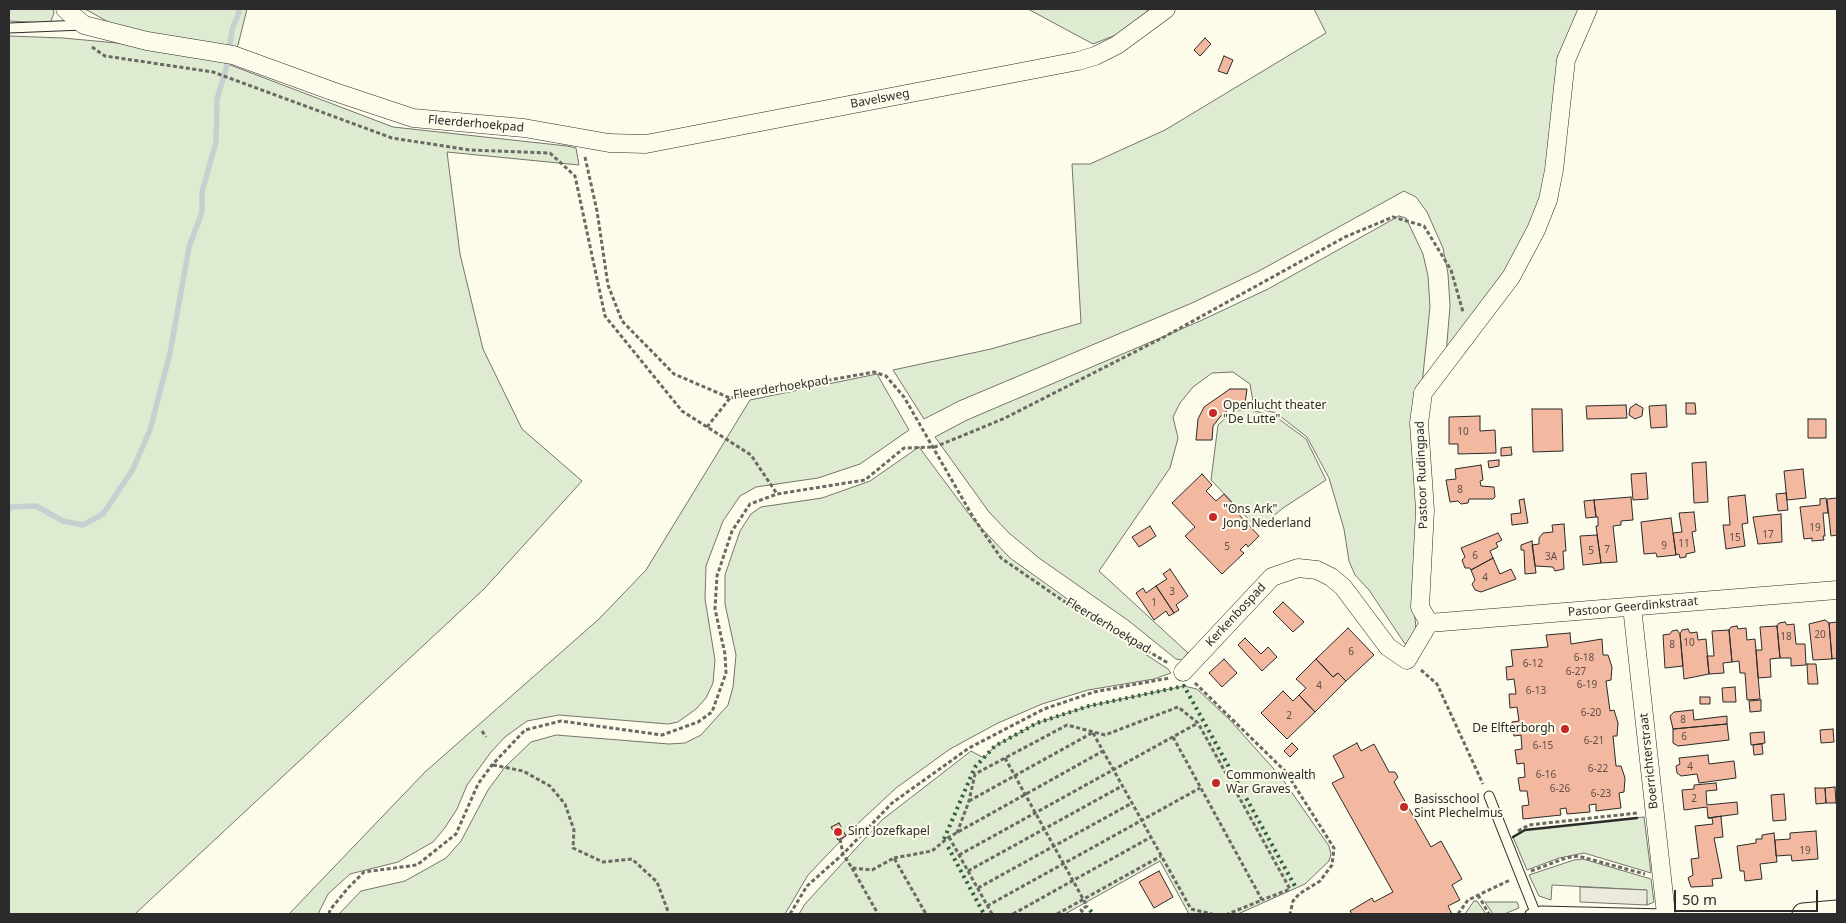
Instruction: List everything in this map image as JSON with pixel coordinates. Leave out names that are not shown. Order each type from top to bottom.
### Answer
[{"type":"street","name":"Fleerderhoekpad","points":[[65,9],[84,25],[147,41],[233,55],[414,118],[524,128],[580,138]]},
{"type":"street","name":"Bavelsweg","points":[[580,138],[609,143],[646,144],[1078,61],[1095,56],[1117,45],[1166,9]]},
{"type":"street","name":"Pastoor Rudingpad","points":[[1429,623],[1420,607],[1424,510],[1419,423],[1423,393],[1511,277],[1536,230],[1548,200],[1554,170],[1566,60],[1588,9]]},
{"type":"street","name":"Kerkenbospad","points":[[1183,672],[1272,577],[1298,568],[1317,570],[1331,577],[1343,587],[1388,647],[1407,660]]},
{"type":"street","name":"Pastoor Geerdinkstraat","points":[[1429,623],[1837,590]]},
{"type":"street","name":"Boerrichterstraat","points":[[1632,607],[1666,914]]},
{"type":"street","points":[[1407,660],[1429,623]]},
{"type":"street","points":[[1803,914],[1837,911]]},
{"type":"lane","name":"Fleerderhoekpad","points":[[9,28],[84,25]]},
{"type":"lane","points":[[1489,796],[1522,875],[1533,913],[1666,914]]},
{"type":"path","points":[[213,72],[392,138],[470,150],[550,153],[575,176],[605,316],[682,411],[751,455],[777,494]]},
{"type":"path","name":"Fleerderhoekpad","points":[[580,138],[591,176],[608,285],[622,321],[674,374],[730,398],[874,372],[886,376],[894,382],[1001,558],[1062,600],[1183,672],[1212,698],[1286,772],[1334,848],[1332,865],[1320,881],[1293,900],[1290,914]]},
{"type":"path","points":[[330,914],[330,910],[364,872],[417,865],[456,834],[478,784],[492,765],[525,730],[561,721],[662,735],[698,722],[712,712],[726,673],[715,609],[717,576],[732,531],[750,504],[777,494],[865,480],[904,448],[935,447],[1005,418],[1164,337],[1345,237],[1394,217],[1424,226],[1451,270],[1469,332]]},
{"type":"path","points":[[707,427],[730,398]]},
{"type":"path","points":[[1407,660],[1438,684],[1489,796]]},
{"type":"path","points":[[790,914],[807,886],[843,854],[892,803],[968,748],[1044,709],[1094,692],[1165,680],[1183,672]]},
{"type":"path","points":[[957,833],[970,801],[975,774],[1067,726],[1105,735],[1178,707],[1198,723],[1290,889],[1228,914]]},
{"type":"path","points":[[959,855],[1198,723]]},
{"type":"path","points":[[482,731],[486,737]]},
{"type":"path","points":[[1093,733],[1191,909],[1212,914]]},
{"type":"path","points":[[970,801],[1093,733]]},
{"type":"path","points":[[1173,737],[1262,900]]},
{"type":"path","points":[[852,868],[872,870],[894,858],[932,851],[949,837],[1103,751]]},
{"type":"path","points":[[1005,758],[1087,906],[1081,910],[1084,914]]},
{"type":"path","points":[[492,765],[523,771],[550,786],[565,804],[574,830],[573,848],[603,862],[632,859],[657,882],[669,914]]},
{"type":"path","points":[[968,871],[1122,786]]},
{"type":"path","points":[[987,906],[1200,788]]},
{"type":"path","points":[[978,888],[1132,803]]},
{"type":"path","points":[[1506,838],[1529,825],[1655,811]]},
{"type":"path","points":[[949,837],[992,914]]},
{"type":"path","points":[[1012,914],[1151,838]]},
{"type":"path","points":[[840,839],[843,854],[878,914]]},
{"type":"path","points":[[1056,914],[1161,856]]},
{"type":"path","points":[[1458,914],[1468,900],[1478,895],[1522,875],[1566,858],[1578,856],[1609,863],[1662,880]]},
{"type":"path","points":[[894,858],[926,914]]},
{"type":"path","points":[[1478,895],[1489,914]]},
{"type":"green space","points":[[9,9],[53,9],[54,13],[51,21],[45,23],[9,21]]},
{"type":"green space","points":[[85,9],[247,9],[237,49],[121,29]]},
{"type":"green space","points":[[1028,9],[1146,9],[1152,17],[1131,29],[1093,44]]},
{"type":"green space","points":[[1314,9],[1580,9],[1562,52],[1558,55],[1548,185],[1515,262],[1446,354],[1450,306],[1448,274],[1443,248],[1427,212],[1416,197],[1404,191],[1259,271],[1192,303],[959,401],[924,419],[893,370],[991,349],[1081,323],[1072,164],[1090,164],[1165,130],[1326,33]]},
{"type":"green space","points":[[9,36],[117,43],[212,58],[393,127],[567,146],[576,148],[579,165],[447,152],[460,254],[483,349],[522,429],[582,481],[484,589],[135,914],[9,914]]},
{"type":"green space","points":[[1399,216],[1406,218],[1423,254],[1428,276],[1430,307],[1420,404],[1414,606],[1417,641],[1412,645],[1405,644],[1369,590],[1355,575],[1349,561],[1344,529],[1329,478],[1307,437],[1276,413],[1254,408],[1250,384],[1233,372],[1212,373],[1193,387],[1180,403],[1173,417],[1178,438],[1170,468],[1099,571],[1188,653],[1182,660],[1176,659],[1129,621],[1039,558],[1009,533],[989,512],[935,437],[967,420],[1200,321],[1268,289]]},
{"type":"green space","points":[[877,374],[909,430],[860,464],[818,478],[756,487],[740,496],[723,521],[706,566],[705,599],[715,660],[713,683],[706,698],[696,709],[678,722],[668,724],[559,715],[527,721],[505,737],[491,752],[467,785],[457,809],[433,842],[398,862],[350,874],[328,894],[318,914],[289,914],[425,772],[599,619],[646,570],[750,400]]},
{"type":"green space","points":[[1247,409],[1275,416],[1306,439],[1326,480],[1283,508],[1258,529],[1211,480],[1218,425],[1233,411]]},
{"type":"green space","points":[[919,447],[972,518],[1010,558],[1168,669],[1171,673],[1154,679],[1088,690],[1042,704],[998,723],[950,749],[896,788],[852,829],[808,875],[785,914],[339,914],[361,891],[405,881],[446,858],[461,841],[488,790],[505,767],[531,742],[556,735],[669,744],[685,743],[701,735],[728,705],[733,687],[736,655],[725,604],[725,575],[740,531],[751,514],[761,507],[822,498],[870,481]]},
{"type":"green space","points":[[1184,686],[1197,689],[1230,720],[1281,777],[1329,846],[1331,854],[1329,861],[1305,884],[1238,914],[1189,914],[1160,861],[1065,914],[799,914],[805,904],[882,820],[971,751],[984,758],[995,746],[1037,723],[1089,706]]},
{"type":"green space","points":[[1644,817],[1651,873],[1584,853],[1559,858],[1527,870],[1513,837],[1525,830]]},
{"type":"green space","points":[[1583,859],[1651,879],[1654,902],[1647,905],[1646,890],[1552,885],[1551,900],[1539,896],[1529,875],[1574,860]]},
{"type":"green space","points":[[1474,901],[1477,901],[1486,914],[1465,914]]},
{"type":"green space","points":[[1485,902],[1517,902],[1519,908],[1504,914],[1493,914]]},
{"type":"shaded area","points":[[1580,887],[1647,890],[1647,905],[1580,902]]},
{"type":"building","points":[[1205,38],[1211,44],[1200,56],[1194,50]]},
{"type":"building","points":[[1224,56],[1233,60],[1227,74],[1218,71]]},
{"type":"building","name":"Openlucht theater \"De Lutte\"","points":[[1230,389],[1247,389],[1245,404],[1229,409],[1220,417],[1213,426],[1212,440],[1196,440],[1198,419],[1204,407]]},
{"type":"building","points":[[1686,403],[1695,403],[1696,414],[1686,414]]},
{"type":"building","points":[[1636,404],[1643,408],[1642,416],[1635,419],[1629,415],[1630,408]]},
{"type":"building","points":[[1626,405],[1627,418],[1587,419],[1586,406]]},
{"type":"building","points":[[1666,405],[1667,427],[1651,428],[1649,406]]},
{"type":"building","points":[[1532,409],[1562,409],[1563,451],[1533,452]]},
{"type":"building","points":[[1480,416],[1480,431],[1495,430],[1496,453],[1458,454],[1458,444],[1449,444],[1449,417]]},
{"type":"building","points":[[1808,419],[1826,419],[1826,438],[1808,438]]},
{"type":"building","points":[[1511,447],[1512,455],[1501,456],[1501,448]]},
{"type":"building","points":[[1499,460],[1499,466],[1489,468],[1488,461]]},
{"type":"building","points":[[1706,462],[1708,502],[1694,503],[1692,463]]},
{"type":"building","points":[[1481,465],[1483,480],[1480,481],[1481,486],[1494,487],[1495,497],[1493,499],[1469,499],[1468,503],[1461,504],[1458,501],[1450,502],[1446,480],[1456,479],[1455,469]]},
{"type":"building","points":[[1803,469],[1806,498],[1787,500],[1784,471]]},
{"type":"building","points":[[1646,473],[1648,499],[1633,500],[1631,474]]},
{"type":"building","name":"\"Ons Ark\" Jong Nederland","points":[[1202,474],[1212,485],[1206,491],[1216,501],[1224,494],[1233,504],[1231,506],[1259,536],[1248,547],[1246,544],[1240,550],[1244,553],[1222,574],[1185,536],[1195,527],[1172,503]]},
{"type":"building","points":[[1786,493],[1788,510],[1778,511],[1776,494]]},
{"type":"building","points":[[1745,495],[1748,523],[1742,524],[1745,546],[1726,549],[1723,525],[1730,525],[1728,497]]},
{"type":"building","points":[[1631,497],[1633,520],[1621,521],[1621,525],[1613,526],[1617,562],[1601,563],[1596,526],[1598,526],[1598,517],[1596,517],[1594,500]]},
{"type":"building","points":[[1826,498],[1828,513],[1823,513],[1824,540],[1812,541],[1812,538],[1804,539],[1800,507],[1820,505],[1820,499]]},
{"type":"building","points":[[1837,498],[1837,535],[1831,536],[1827,499]]},
{"type":"building","points":[[1524,499],[1528,523],[1512,525],[1511,514],[1521,513],[1519,500]]},
{"type":"building","points":[[1594,500],[1596,517],[1586,518],[1584,501]]},
{"type":"building","points":[[1694,512],[1696,531],[1692,532],[1695,552],[1680,558],[1679,554],[1676,555],[1673,533],[1682,532],[1679,513]]},
{"type":"building","points":[[1781,514],[1782,542],[1758,544],[1753,517]]},
{"type":"building","points":[[1671,518],[1676,555],[1657,557],[1656,553],[1644,554],[1641,522]]},
{"type":"building","points":[[1564,524],[1566,551],[1563,551],[1564,569],[1555,571],[1553,567],[1535,566],[1532,545],[1539,544],[1539,538],[1543,533],[1553,532],[1552,525]]},
{"type":"building","points":[[1150,526],[1156,536],[1139,547],[1132,537]]},
{"type":"building","points":[[1498,533],[1502,540],[1496,543],[1498,547],[1490,551],[1493,558],[1471,570],[1470,568],[1465,568],[1462,560],[1465,557],[1461,548]]},
{"type":"building","points":[[1597,535],[1601,563],[1583,565],[1580,536]]},
{"type":"building","points":[[1532,541],[1536,573],[1525,574],[1524,550],[1521,550],[1521,545]]},
{"type":"building","points":[[1493,558],[1500,574],[1511,569],[1516,579],[1481,592],[1475,590],[1472,584],[1475,580],[1471,570]]},
{"type":"building","points":[[1170,569],[1188,596],[1176,605],[1179,610],[1174,613],[1156,586],[1167,579],[1163,574]]},
{"type":"building","points":[[1156,586],[1174,613],[1169,616],[1166,611],[1154,620],[1136,593],[1143,588],[1146,593]]},
{"type":"building","points":[[1283,602],[1304,622],[1293,632],[1273,612]]},
{"type":"building","points":[[1825,620],[1829,623],[1832,659],[1813,660],[1809,624]]},
{"type":"building","points":[[1785,622],[1787,625],[1794,624],[1796,644],[1805,644],[1806,665],[1791,666],[1791,658],[1780,658],[1777,626],[1779,623]]},
{"type":"building","points":[[1837,622],[1837,658],[1832,659],[1829,623]]},
{"type":"building","points":[[1737,626],[1738,629],[1746,628],[1747,640],[1755,639],[1760,699],[1747,700],[1745,673],[1740,673],[1739,661],[1732,662],[1729,630],[1731,627]]},
{"type":"building","points":[[1777,626],[1780,658],[1770,659],[1771,677],[1758,678],[1756,650],[1762,650],[1760,627]]},
{"type":"building","points":[[1348,628],[1374,655],[1346,681],[1338,673],[1333,677],[1316,659]]},
{"type":"building","points":[[1688,629],[1690,633],[1697,632],[1698,640],[1706,639],[1709,674],[1684,679],[1680,634],[1682,630]]},
{"type":"building","points":[[1677,630],[1680,634],[1683,666],[1665,668],[1663,635]]},
{"type":"building","points":[[1729,630],[1732,662],[1723,663],[1724,673],[1709,674],[1707,656],[1714,656],[1712,631]]},
{"type":"building","name":"De Elfterborgh","points":[[1570,633],[1571,644],[1602,639],[1603,655],[1608,655],[1612,667],[1611,680],[1606,681],[1610,711],[1614,710],[1618,723],[1617,736],[1613,736],[1616,766],[1621,766],[1625,778],[1624,792],[1619,793],[1621,808],[1596,811],[1596,804],[1589,805],[1590,812],[1567,814],[1566,808],[1560,809],[1561,815],[1523,819],[1522,806],[1529,805],[1527,791],[1520,791],[1518,778],[1525,777],[1524,763],[1517,764],[1515,750],[1522,749],[1521,735],[1514,736],[1512,722],[1519,721],[1517,707],[1510,708],[1509,694],[1516,694],[1514,679],[1507,680],[1506,667],[1513,666],[1511,650],[1548,647],[1546,635]]},
{"type":"building","points":[[1245,638],[1261,654],[1268,647],[1277,657],[1262,671],[1238,645]]},
{"type":"building","points":[[1224,659],[1237,673],[1222,687],[1209,673]]},
{"type":"building","points":[[1316,659],[1333,677],[1338,673],[1346,681],[1315,712],[1299,695],[1306,688],[1296,679]]},
{"type":"building","points":[[1807,664],[1816,664],[1818,684],[1808,684]]},
{"type":"building","points":[[1735,687],[1736,702],[1723,702],[1722,688]]},
{"type":"building","points":[[1283,691],[1293,701],[1299,695],[1315,712],[1287,739],[1261,713]]},
{"type":"building","points":[[1700,697],[1710,697],[1710,704],[1700,704]]},
{"type":"building","points":[[1761,700],[1761,711],[1750,712],[1749,701]]},
{"type":"building","points":[[1693,710],[1694,720],[1727,716],[1727,724],[1673,729],[1670,716],[1674,712]]},
{"type":"building","points":[[1727,724],[1729,740],[1678,746],[1673,743],[1673,729]]},
{"type":"building","points":[[1833,729],[1834,742],[1821,743],[1820,730]]},
{"type":"building","points":[[1764,732],[1765,743],[1751,745],[1750,733]]},
{"type":"building","points":[[1292,743],[1298,749],[1290,757],[1284,751]]},
{"type":"building","points":[[1357,743],[1361,751],[1374,744],[1389,772],[1395,772],[1398,777],[1394,782],[1431,847],[1441,841],[1462,879],[1452,885],[1460,900],[1448,906],[1452,914],[1352,914],[1350,911],[1372,898],[1374,902],[1393,892],[1332,783],[1344,777],[1333,756]]},
{"type":"building","points":[[1762,744],[1763,754],[1754,755],[1753,745]]},
{"type":"building","points":[[1708,755],[1709,764],[1734,761],[1736,778],[1699,783],[1697,774],[1681,776],[1677,773],[1676,766],[1680,764],[1679,758]]},
{"type":"building","points":[[1716,783],[1717,790],[1706,791],[1707,805],[1737,802],[1738,814],[1708,818],[1707,807],[1684,810],[1682,790],[1694,789],[1694,785]]},
{"type":"building","points":[[1835,787],[1836,803],[1826,803],[1825,788]]},
{"type":"building","points":[[1815,788],[1825,788],[1826,803],[1816,804]]},
{"type":"building","points":[[1784,794],[1786,820],[1773,821],[1771,795]]},
{"type":"building","points":[[1721,817],[1723,837],[1714,838],[1722,878],[1712,879],[1713,886],[1691,887],[1688,878],[1693,875],[1691,859],[1699,858],[1695,826],[1713,824],[1712,818],[1708,818]]},
{"type":"building","name":"Sint Jozefkapel","points":[[839,823],[846,836],[838,840],[831,827]]},
{"type":"building","points":[[1816,831],[1818,859],[1792,861],[1791,855],[1776,856],[1775,840],[1790,839],[1790,833]]},
{"type":"building","points":[[1774,833],[1777,862],[1760,864],[1762,879],[1745,881],[1744,871],[1740,871],[1737,846],[1756,843],[1756,839],[1762,839],[1762,835]]},
{"type":"building","points":[[1159,871],[1173,897],[1154,908],[1139,882]]},
{"type":"waterway","points":[[230,44],[232,30],[239,12],[238,9]]},
{"type":"waterway","points":[[9,510],[10,507],[36,506],[63,521],[83,525],[103,514],[133,469],[150,430],[170,353],[189,247],[202,212],[202,192],[216,142],[217,99],[227,65]]},
{"type":"hedge","points":[[944,839],[975,767],[995,746],[1037,723],[1089,706],[1184,686],[1296,888]]},
{"type":"hedge","points":[[948,847],[984,914]]},
{"type":"hedge","points":[[1090,910],[1093,914]]},
{"type":"wall","points":[[1513,837],[1525,830],[1637,818]]},
{"type":"place","name":"Openlucht theater \"De Lutte\"","points":[[1213,413]]},
{"type":"place","name":"\"Ons Ark\" Jong Nederland","points":[[1213,517]]},
{"type":"place","name":"De Elfterborgh","points":[[1565,729]]},
{"type":"place","name":"Commonwealth War Graves","points":[[1216,783]]},
{"type":"place","name":"Basisschool Sint Plechelmus","points":[[1404,807]]},
{"type":"place","name":"Sint Jozefkapel","points":[[838,832]]}]
